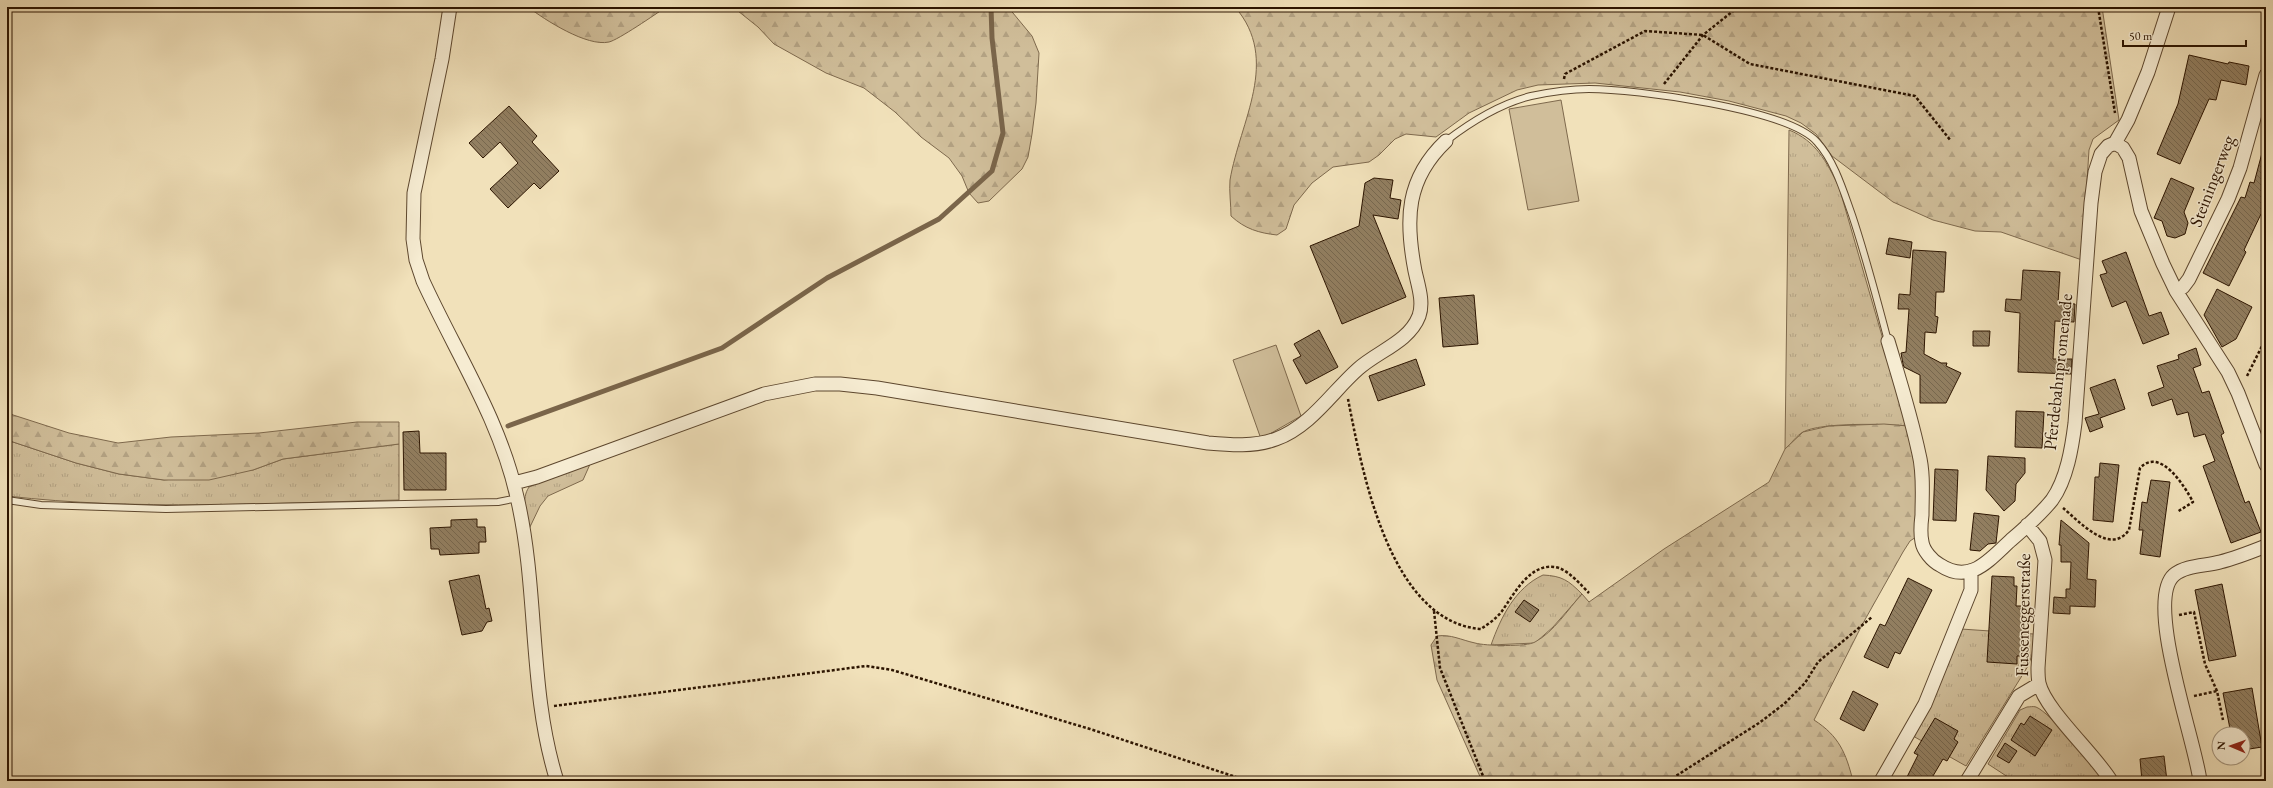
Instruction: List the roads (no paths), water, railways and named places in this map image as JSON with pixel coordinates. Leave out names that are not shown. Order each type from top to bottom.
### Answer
[{"type":"street","points":[[450,7],[442,59],[414,193],[413,239],[416,260],[423,281],[505,453],[518,498],[529,569],[541,708],[557,781]]},
{"type":"street","name":"Pferdebahnpromenade","points":[[1971,572],[1987,562],[2027,525],[2052,499],[2064,475],[2075,422],[2091,204],[2095,172],[2101,154],[2108,146],[2115,143],[2128,120],[2148,72],[2169,7]]},
{"type":"street","name":"Steiningerweg","points":[[2176,291],[2183,287],[2189,279],[2228,199],[2240,168],[2266,75]]},
{"type":"street","points":[[514,483],[537,477],[764,394],[815,384],[840,384],[877,388],[1174,438],[1236,445],[1257,444],[1277,439],[1295,430],[1320,409],[1359,368],[1393,346],[1411,329],[1419,316],[1421,302],[1410,238],[1413,192],[1417,177],[1426,162],[1446,140]]},
{"type":"street","points":[[2115,143],[2123,148],[2129,158],[2141,211],[2176,291],[2228,372],[2238,393],[2266,465]]},
{"type":"street","points":[[1881,781],[1925,704],[1971,590],[1971,572],[1961,574],[1948,570],[1930,556],[1922,543],[1922,480],[1920,455],[1888,341]]},
{"type":"street","name":"Fusseneggerstraße","points":[[2027,525],[2040,541],[2044,549],[2045,560],[2038,668],[2039,684],[2050,706],[2102,766],[2111,781]]},
{"type":"street","points":[[2200,781],[2180,699],[2166,616],[2166,586],[2174,575],[2187,568],[2240,556],[2266,546]]},
{"type":"street","points":[[1967,781],[2019,696],[2039,684]]},
{"type":"lane","points":[[1446,140],[1467,124],[1487,113],[1531,96],[1561,91],[1588,89],[1656,95],[1722,106],[1773,119],[1804,131],[1816,141],[1836,171],[1846,196],[1862,246],[1888,341]]},
{"type":"lane","points":[[7,500],[41,505],[166,509],[498,502],[518,498]]},
{"type":"waterway","points":[[508,426],[722,348],[827,278],[939,219],[992,171],[1003,133],[992,38],[991,7]]}]
